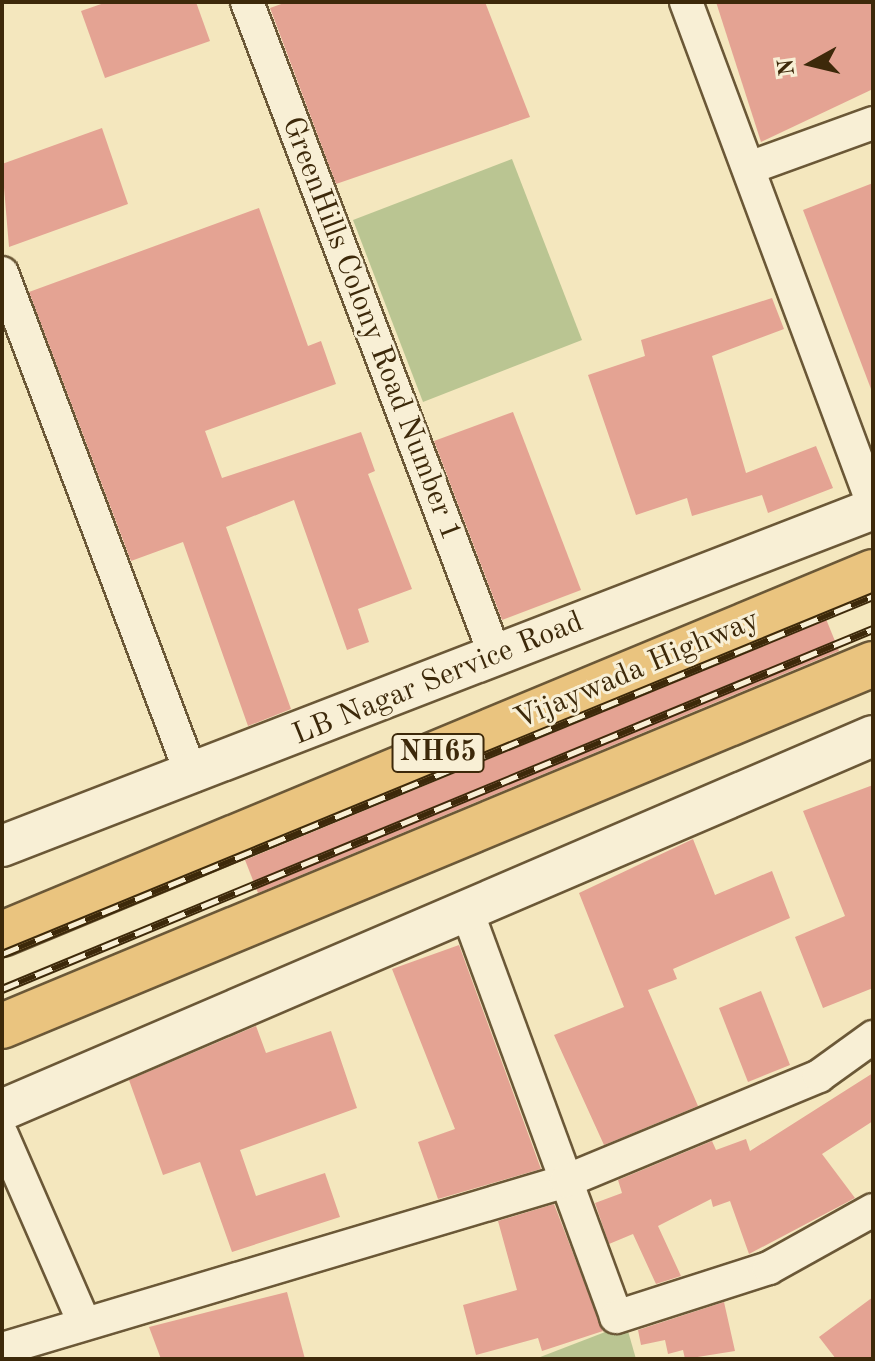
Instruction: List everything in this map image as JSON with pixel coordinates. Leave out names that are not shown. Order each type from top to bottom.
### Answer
[{"type":"highway","name":"Vijaywada Highway","points":[[2,934],[873,572]]},
{"type":"highway","name":"NH65","points":[[2,1026],[873,664]]},
{"type":"street","points":[[686,2],[873,507]]},
{"type":"street","name":"GreenHills Colony Road Number 1","points":[[249,3],[495,655]]},
{"type":"street","points":[[749,168],[873,123]]},
{"type":"street","points":[[2,273],[192,776]]},
{"type":"street","name":"LB Nagar Service Road","points":[[2,846],[192,776],[873,507]]},
{"type":"street","points":[[2,1110],[873,736]]},
{"type":"street","points":[[467,911],[616,1317],[769,1268],[843,1233],[873,1210]]},
{"type":"street","points":[[2,1349],[83,1320],[566,1181],[819,1076],[873,1037]]},
{"type":"street","points":[[2,1135],[83,1320]]},
{"type":"green space","points":[[512,159],[582,340],[423,402],[353,220]]},
{"type":"green space","points":[[626,1324],[636,1359],[535,1359]]},
{"type":"building","points":[[107,2],[196,2],[210,41],[105,78],[81,11]]},
{"type":"building","points":[[287,2],[485,2],[530,117],[336,184],[270,8]]},
{"type":"building","points":[[716,2],[873,2],[873,89],[761,142]]},
{"type":"building","points":[[102,128],[128,204],[9,247],[2,164]]},
{"type":"building","points":[[873,183],[873,389],[871,389],[803,210]]},
{"type":"building","points":[[259,208],[308,346],[321,341],[336,384],[205,431],[222,478],[361,432],[375,471],[368,474],[412,589],[358,609],[369,642],[347,650],[294,500],[226,527],[291,709],[248,726],[183,542],[131,561],[29,292]]},
{"type":"building","points":[[772,298],[784,329],[712,356],[746,473],[816,446],[833,488],[768,513],[762,495],[692,516],[687,498],[636,515],[588,375],[645,356],[641,340]]},
{"type":"building","points":[[513,412],[581,590],[502,620],[434,441]]},
{"type":"building","points":[[826,619],[839,651],[258,893],[245,860]]},
{"type":"building","points":[[873,785],[873,988],[823,1008],[795,937],[845,916],[803,811]]},
{"type":"building","points":[[693,839],[715,895],[772,871],[790,918],[673,969],[677,979],[648,990],[698,1106],[604,1145],[554,1035],[624,1007],[579,893]]},
{"type":"building","points":[[459,945],[541,1169],[438,1199],[418,1142],[455,1129],[392,969]]},
{"type":"building","points":[[761,991],[790,1065],[748,1082],[719,1008]]},
{"type":"building","points":[[256,1026],[266,1053],[331,1031],[357,1108],[240,1150],[256,1196],[325,1173],[340,1217],[232,1252],[200,1162],[163,1175],[129,1080]]},
{"type":"building","points":[[873,1073],[873,1121],[822,1154],[855,1198],[749,1254],[730,1201],[713,1207],[711,1199],[658,1226],[681,1276],[656,1284],[633,1234],[609,1244],[595,1203],[622,1193],[618,1180],[712,1141],[716,1150],[746,1139],[750,1151]]},
{"type":"building","points":[[554,1204],[603,1331],[542,1351],[538,1338],[476,1355],[463,1305],[517,1290],[498,1221]]},
{"type":"building","points":[[287,1292],[305,1359],[161,1359],[149,1327]]},
{"type":"building","points":[[873,1297],[873,1359],[836,1359],[819,1337]]},
{"type":"building","points":[[724,1302],[735,1351],[685,1359],[683,1350],[668,1354],[665,1340],[641,1345],[638,1330]]},
{"type":"railway","points":[[2,954],[873,596]]},
{"type":"railway","points":[[2,989],[873,629]]}]
